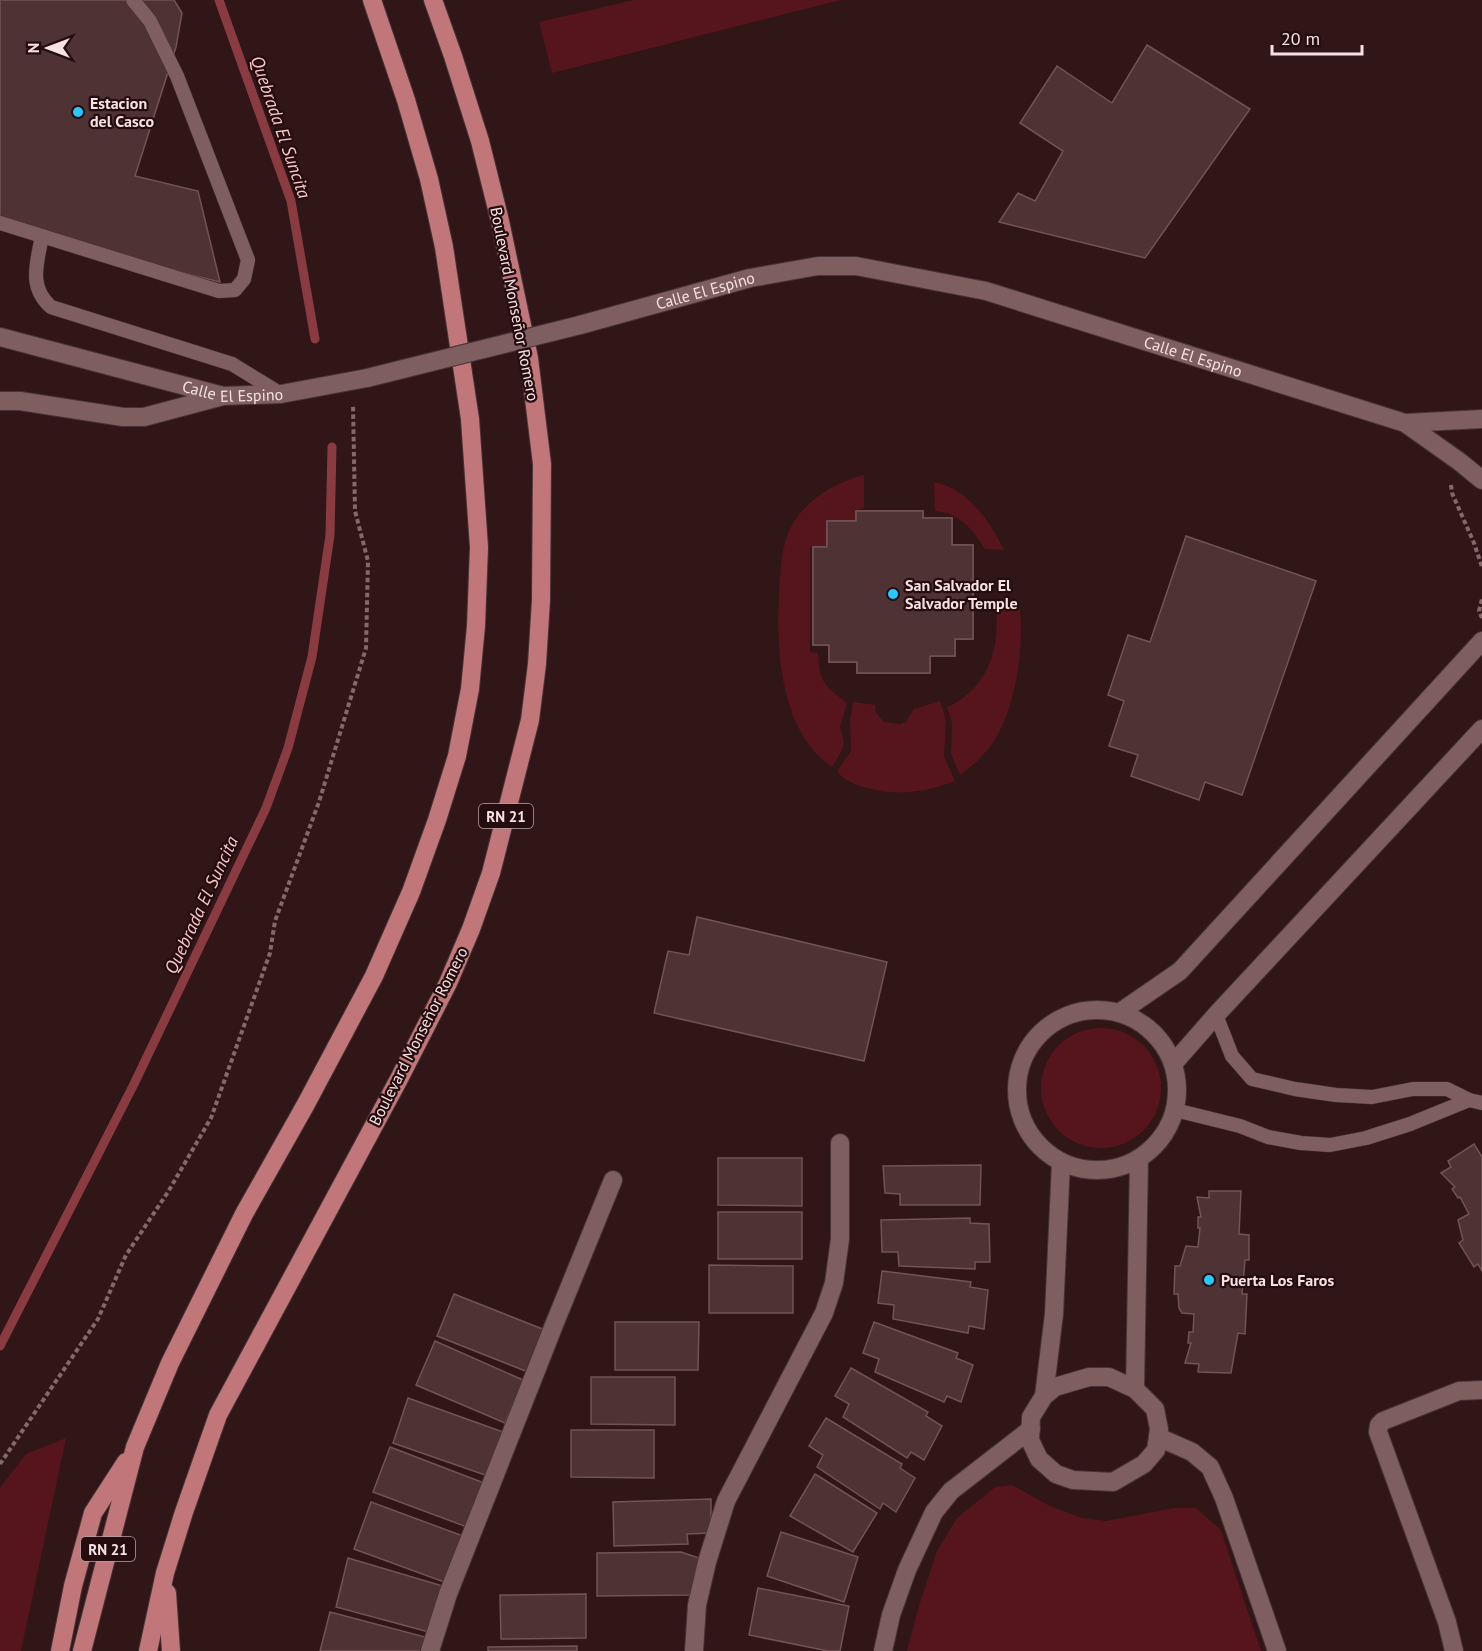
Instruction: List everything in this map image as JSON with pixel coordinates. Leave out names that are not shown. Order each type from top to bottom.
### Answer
[{"type":"highway","name":"RN 21","points":[[82,1651],[135,1448],[170,1363],[244,1214],[363,996],[402,913],[458,756],[471,689],[479,547],[471,419],[444,247],[429,179],[406,99],[372,0]]},
{"type":"highway","name":"Boulevard Monseñor Romero","points":[[148,1651],[165,1573],[218,1415],[448,983],[491,873],[530,720],[537,664],[541,600],[542,464],[529,358],[500,221],[480,141],[433,0]]},
{"type":"highway","points":[[60,1651],[73,1586],[93,1513],[135,1448]]},
{"type":"highway","points":[[165,1573],[171,1651]]},
{"type":"street","name":"Calle El Espino","points":[[0,337],[222,396],[281,394],[359,379],[580,325],[750,278],[791,269],[837,265],[856,266],[986,291],[1405,423],[1482,480]]},
{"type":"street","points":[[0,401],[20,401],[123,417],[144,417],[222,396]]},
{"type":"street","name":"Calle El Espino","points":[[1405,423],[1482,419]]},
{"type":"street","points":[[1119,1012],[1180,971],[1482,641]]},
{"type":"street","points":[[1173,1064],[1482,729]]},
{"type":"street","points":[[1095,1009],[1119,1012],[1143,1023],[1161,1041],[1173,1064],[1177,1087],[1175,1110],[1167,1130],[1155,1146],[1139,1159],[1114,1169],[1087,1170],[1061,1162],[1039,1146],[1024,1123],[1017,1097],[1020,1070],[1030,1045],[1048,1026],[1070,1014],[1095,1009]]},
{"type":"street","points":[[694,1651],[697,1605],[707,1562],[726,1501],[824,1313],[834,1283],[840,1239],[840,1143]]},
{"type":"street","points":[[1135,1389],[1139,1159]]},
{"type":"street","points":[[1044,1396],[1054,1314],[1061,1162]]},
{"type":"street","points":[[430,1651],[448,1594],[613,1180]]},
{"type":"street","points":[[1089,1377],[1109,1377],[1135,1389],[1155,1409],[1159,1429],[1156,1450],[1144,1464],[1113,1482],[1091,1481],[1073,1480],[1056,1474],[1039,1459],[1030,1440],[1031,1417],[1044,1396],[1054,1387],[1089,1377]]},
{"type":"street","points":[[1454,1651],[1447,1622],[1378,1432],[1383,1420],[1459,1391],[1482,1390]]},
{"type":"street","points":[[883,1651],[891,1615],[907,1570],[934,1512],[951,1491],[1030,1429]]},
{"type":"street","points":[[1158,1437],[1192,1452],[1210,1467],[1224,1498],[1277,1651]]},
{"type":"lane","points":[[0,224],[219,291],[235,290],[244,279],[248,260],[177,76],[150,21],[133,0]]},
{"type":"lane","points":[[42,236],[36,270],[37,289],[42,299],[51,307],[232,363],[281,394]]},
{"type":"lane","points":[[1216,1015],[1232,1056],[1252,1079],[1295,1089],[1360,1097],[1413,1089],[1447,1089],[1476,1102]]},
{"type":"lane","points":[[1175,1110],[1240,1126],[1268,1137],[1300,1143],[1330,1145],[1377,1135],[1476,1102]]},
{"type":"path","points":[[0,1464],[98,1319],[126,1255],[168,1192],[211,1118],[270,953],[275,921],[319,802],[366,648],[368,561],[355,512],[359,379]]},
{"type":"path","points":[[1460,462],[1451,484],[1452,493],[1482,567]]},
{"type":"path","points":[[1482,599],[1479,611],[1482,618]]},
{"type":"shaded area","points":[[634,0],[841,0],[552,73],[539,22]]},
{"type":"shaded area","points":[[864,475],[864,508],[855,511],[855,520],[828,520],[826,522],[826,546],[810,547],[810,652],[818,653],[820,672],[825,683],[847,703],[840,727],[844,742],[832,767],[815,752],[801,733],[785,688],[778,616],[781,562],[789,531],[802,511],[831,488]]},
{"type":"shaded area","points":[[934,482],[957,491],[976,507],[992,528],[1004,550],[985,549],[976,535],[959,519],[944,512],[935,511]]},
{"type":"shaded area","points":[[996,609],[1020,610],[1021,642],[1017,676],[1009,709],[996,738],[989,749],[960,775],[951,754],[952,723],[947,707],[972,690],[988,667],[996,639]]},
{"type":"shaded area","points":[[940,701],[946,720],[944,756],[955,781],[918,791],[880,791],[855,784],[845,779],[837,771],[851,751],[850,721],[853,702],[876,705],[875,711],[884,722],[900,724],[906,722],[914,709]]},
{"type":"shaded area","points":[[1101,1028],[1124,1033],[1143,1046],[1156,1065],[1161,1088],[1156,1111],[1143,1130],[1124,1143],[1101,1148],[1078,1143],[1059,1130],[1046,1111],[1041,1088],[1046,1065],[1059,1046],[1078,1033]]},
{"type":"shaded area","points":[[66,1438],[21,1651],[0,1651],[0,1488],[26,1454]]},
{"type":"shaded area","points":[[1012,1485],[1050,1506],[1082,1518],[1106,1521],[1174,1508],[1196,1508],[1221,1530],[1261,1651],[907,1651],[937,1551],[956,1519],[995,1487]]},
{"type":"building","name":"Estacion del Casco","points":[[0,0],[174,0],[182,13],[176,47],[135,176],[198,191],[220,282],[0,228]]},
{"type":"building","points":[[1147,45],[1250,109],[1145,258],[999,222],[1018,193],[1035,201],[1063,151],[1020,123],[1057,66],[1112,103]]},
{"type":"building","name":"San Salvador El Salvador Temple","points":[[856,511],[923,511],[923,518],[952,518],[952,545],[973,545],[973,639],[955,639],[955,656],[930,656],[930,673],[857,673],[857,662],[829,662],[829,645],[813,645],[813,547],[827,547],[827,521],[856,521]]},
{"type":"building","name":"San Salvador El Salvador Temple","points":[[856,511],[923,511],[923,518],[952,518],[952,545],[973,545],[973,639],[955,639],[955,656],[930,656],[930,673],[857,673],[857,662],[829,662],[829,645],[813,645],[813,547],[827,547],[827,521],[856,521]]},
{"type":"building","points":[[1186,536],[1316,581],[1242,795],[1205,782],[1199,800],[1131,776],[1138,755],[1109,746],[1124,701],[1108,695],[1128,635],[1150,642]]},
{"type":"building","points":[[697,917],[887,962],[864,1061],[654,1013],[668,951],[689,955]]},
{"type":"building","points":[[1474,1144],[1482,1157],[1482,1271],[1478,1264],[1474,1267],[1459,1243],[1463,1240],[1458,1220],[1469,1214],[1460,1197],[1458,1198],[1452,1189],[1455,1187],[1441,1173],[1451,1167],[1448,1161]]},
{"type":"building","points":[[718,1158],[802,1158],[802,1206],[718,1205]]},
{"type":"building","points":[[981,1165],[980,1205],[900,1205],[900,1194],[885,1193],[883,1166]]},
{"type":"building","name":"Puerta Los Faros","points":[[1209,1191],[1241,1191],[1239,1234],[1249,1235],[1249,1260],[1245,1260],[1242,1294],[1247,1294],[1245,1334],[1238,1333],[1231,1373],[1198,1372],[1199,1364],[1185,1363],[1191,1343],[1188,1343],[1189,1332],[1193,1332],[1194,1314],[1182,1313],[1179,1308],[1178,1294],[1174,1294],[1175,1266],[1180,1266],[1186,1246],[1198,1247],[1200,1228],[1198,1228],[1198,1217],[1201,1217],[1197,1197],[1209,1198]]},
{"type":"building","points":[[718,1212],[802,1212],[802,1259],[718,1259]]},
{"type":"building","points":[[970,1218],[970,1223],[989,1224],[990,1262],[975,1262],[975,1269],[899,1266],[898,1252],[882,1252],[881,1220]]},
{"type":"building","points":[[709,1265],[793,1266],[793,1313],[709,1313]]},
{"type":"building","points":[[882,1271],[971,1282],[970,1287],[988,1290],[984,1329],[969,1326],[968,1333],[893,1319],[894,1305],[878,1303]]},
{"type":"building","points":[[454,1294],[545,1330],[528,1372],[437,1336]]},
{"type":"building","points":[[615,1322],[699,1322],[698,1370],[615,1370]]},
{"type":"building","points":[[874,1322],[958,1353],[956,1358],[973,1365],[961,1402],[947,1396],[944,1402],[875,1372],[879,1359],[863,1353]]},
{"type":"building","points":[[435,1341],[523,1380],[505,1423],[416,1385]]},
{"type":"building","points":[[851,1368],[928,1412],[926,1416],[942,1426],[924,1460],[911,1452],[907,1458],[843,1417],[849,1404],[835,1396]]},
{"type":"building","points":[[591,1377],[675,1377],[675,1425],[591,1424]]},
{"type":"building","points":[[408,1398],[503,1432],[488,1476],[393,1443]]},
{"type":"building","points":[[826,1418],[902,1464],[900,1468],[915,1478],[896,1512],[883,1503],[880,1509],[817,1467],[823,1455],[809,1446]]},
{"type":"building","points":[[571,1430],[654,1430],[654,1478],[571,1477]]},
{"type":"building","points":[[390,1447],[484,1483],[467,1527],[373,1492]]},
{"type":"building","points":[[815,1474],[877,1513],[853,1552],[790,1516]]},
{"type":"building","points":[[711,1499],[711,1533],[687,1534],[688,1544],[614,1546],[613,1502]]},
{"type":"building","points":[[371,1502],[463,1536],[447,1583],[354,1549]]},
{"type":"building","points":[[781,1532],[858,1557],[844,1602],[767,1576]]},
{"type":"building","points":[[681,1552],[699,1558],[695,1588],[689,1595],[597,1596],[597,1553]]},
{"type":"building","points":[[348,1558],[446,1587],[429,1632],[336,1607]]},
{"type":"building","points":[[758,1588],[849,1606],[840,1651],[828,1651],[749,1635]]},
{"type":"building","points":[[586,1594],[586,1638],[501,1639],[500,1595]]},
{"type":"building","points":[[330,1612],[425,1637],[422,1651],[320,1651]]},
{"type":"building","points":[[577,1646],[577,1651],[488,1651],[488,1647]]},
{"type":"waterway","name":"Quebrada El Suncita","points":[[219,0],[291,201],[315,339]]},
{"type":"waterway","name":"Quebrada El Suncita","points":[[0,1346],[134,1084],[266,808],[288,748],[312,657],[330,535],[332,447]]},
{"type":"place","name":"Estacion del Casco","points":[[78,112]]},
{"type":"place","name":"San Salvador El Salvador Temple","points":[[893,594]]},
{"type":"place","name":"Puerta Los Faros","points":[[1209,1280]]}]
